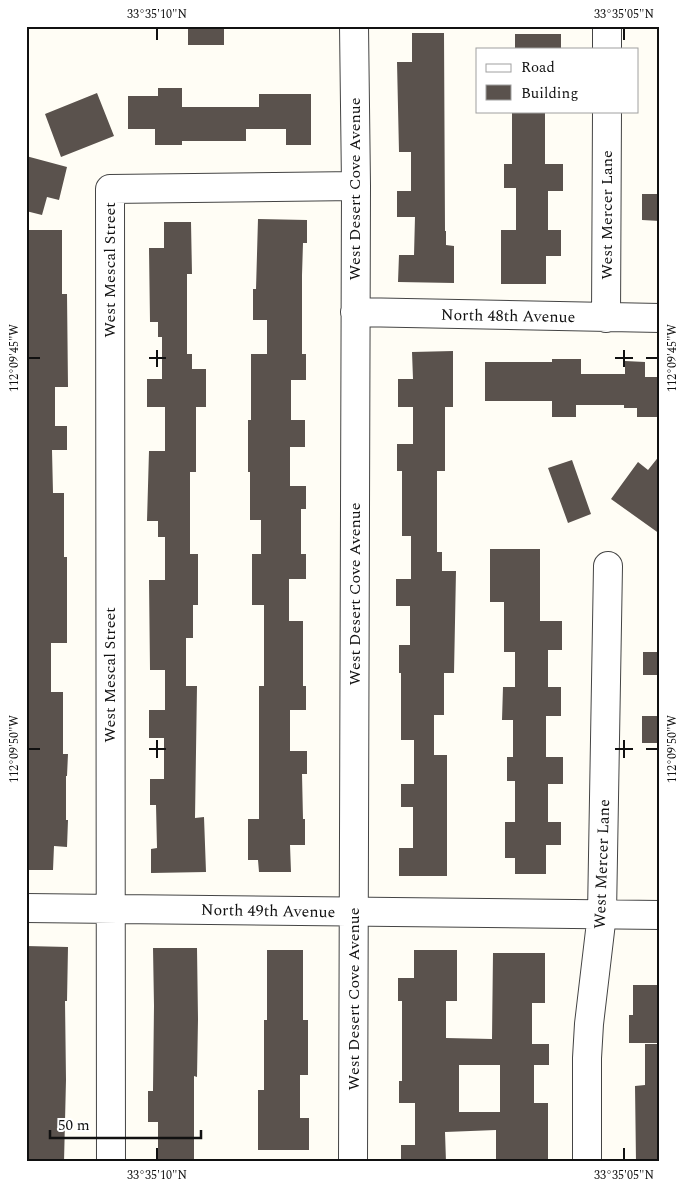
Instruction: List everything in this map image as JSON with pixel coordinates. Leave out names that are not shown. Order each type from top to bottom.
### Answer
[{"type":"street","name":"West Desert Cove Avenue","points":[[353,1162],[356,186],[354,26]]},
{"type":"street","points":[[607,48],[608,26]]},
{"type":"street","name":"West Mercer Lane","points":[[606,318],[607,112]]},
{"type":"street","name":"West Mescal Street","points":[[110,1162],[110,189],[356,186]]},
{"type":"street","name":"North 48th Avenue","points":[[355,312],[660,318]]},
{"type":"street","name":"West Mercer Lane","points":[[587,1162],[587,1058],[589,1024],[602,914],[608,566]]},
{"type":"street","name":"North 49th Avenue","points":[[26,908],[660,915]]},
{"type":"building","points":[[188,26],[224,26],[224,45],[188,45]]},
{"type":"building","points":[[412,33],[444,33],[445,231],[446,245],[454,246],[454,283],[398,282],[399,255],[414,255],[415,217],[397,217],[397,191],[411,191],[411,152],[399,152],[397,62],[412,62]]},
{"type":"building","points":[[515,34],[561,34],[561,48],[515,48]]},
{"type":"building","points":[[158,88],[182,88],[182,107],[259,107],[259,94],[311,94],[311,145],[286,145],[286,129],[246,129],[246,141],[182,141],[182,145],[155,145],[155,129],[128,129],[128,96],[158,96]]},
{"type":"building","points":[[97,93],[114,136],[61,157],[45,114]]},
{"type":"building","points":[[512,112],[545,112],[545,164],[563,164],[563,191],[548,191],[548,230],[561,230],[561,256],[546,256],[546,284],[501,284],[501,230],[516,230],[516,188],[504,188],[504,164],[512,164]]},
{"type":"building","points":[[26,156],[67,167],[59,200],[47,197],[42,215],[26,211]]},
{"type":"building","points":[[642,194],[660,194],[660,221],[642,220]]},
{"type":"building","points":[[258,219],[307,220],[307,243],[303,243],[302,275],[302,354],[306,354],[306,380],[291,380],[291,420],[305,420],[305,447],[290,447],[290,486],[306,486],[306,509],[301,509],[301,554],[306,554],[306,579],[289,579],[289,621],[303,621],[303,686],[306,686],[306,710],[290,710],[290,751],[307,751],[307,774],[302,774],[305,845],[290,845],[291,872],[259,872],[258,860],[248,860],[248,819],[259,819],[259,686],[264,686],[264,605],[252,605],[252,554],[261,554],[261,520],[250,520],[250,472],[248,472],[248,420],[251,420],[251,354],[267,354],[267,320],[253,320],[253,289],[256,289]]},
{"type":"building","points":[[164,222],[191,222],[192,274],[187,274],[187,354],[192,354],[192,369],[206,369],[206,407],[196,407],[196,472],[190,472],[190,554],[198,554],[198,605],[193,605],[193,638],[186,638],[186,686],[197,686],[195,818],[204,817],[206,872],[151,873],[151,849],[157,848],[156,805],[150,805],[150,779],[164,779],[164,738],[149,738],[149,710],[165,710],[165,670],[150,670],[149,580],[165,580],[165,537],[158,537],[158,521],[147,521],[149,451],[165,451],[165,407],[147,407],[147,379],[162,379],[162,337],[158,337],[158,322],[150,322],[149,248],[164,248]]},
{"type":"building","points":[[29,230],[62,230],[62,294],[67,294],[68,387],[55,387],[55,426],[67,426],[67,450],[52,450],[53,493],[64,493],[64,557],[67,557],[67,643],[51,643],[51,692],[63,692],[63,754],[68,754],[66,820],[68,820],[67,847],[54,846],[53,870],[26,870],[26,557],[29,557],[29,481],[26,481],[26,255],[29,255]]},
{"type":"building","points":[[453,351],[453,407],[445,407],[445,471],[437,471],[437,552],[442,552],[442,571],[456,571],[454,673],[444,673],[444,715],[434,715],[434,755],[447,755],[447,876],[399,876],[399,848],[413,848],[413,807],[401,807],[401,784],[414,784],[414,740],[401,740],[401,673],[399,673],[399,645],[410,645],[410,606],[396,606],[396,579],[411,579],[411,536],[402,536],[402,471],[397,471],[397,444],[413,444],[413,407],[398,407],[398,379],[413,379],[412,352]]},
{"type":"building","points":[[552,359],[581,359],[581,374],[625,374],[625,361],[645,362],[645,377],[660,377],[660,417],[637,417],[637,408],[624,408],[624,405],[576,405],[576,417],[552,417],[552,401],[485,401],[485,362],[552,362]]},
{"type":"building","points":[[660,455],[660,534],[611,499],[638,462],[648,470]]},
{"type":"building","points":[[572,460],[591,514],[568,523],[548,468]]},
{"type":"building","points":[[490,549],[540,549],[540,621],[562,621],[562,650],[548,650],[548,687],[561,687],[561,716],[546,716],[546,757],[563,757],[563,784],[548,784],[548,822],[561,822],[561,845],[546,845],[546,874],[515,874],[515,858],[505,858],[505,822],[515,822],[515,781],[507,781],[507,757],[513,757],[513,720],[502,720],[503,687],[515,687],[515,652],[504,652],[504,602],[490,602]]},
{"type":"building","points":[[643,652],[660,652],[660,675],[643,675]]},
{"type":"building","points":[[642,716],[660,716],[660,743],[642,743]]},
{"type":"building","points":[[26,946],[68,947],[67,1001],[65,1001],[64,1162],[26,1162]]},
{"type":"building","points":[[153,948],[197,948],[198,1019],[197,1077],[194,1076],[194,1162],[158,1162],[158,1122],[148,1122],[148,1091],[153,1091]]},
{"type":"building","points":[[267,950],[303,950],[303,1020],[308,1020],[308,1075],[300,1075],[300,1118],[309,1118],[309,1150],[258,1150],[258,1090],[264,1090]]},
{"type":"building","points":[[414,950],[457,950],[457,1001],[446,1001],[446,1038],[492,1039],[493,953],[545,953],[545,1003],[532,1003],[532,1044],[549,1044],[549,1065],[534,1065],[534,1103],[548,1103],[548,1162],[496,1162],[496,1130],[445,1132],[446,1162],[401,1162],[401,1145],[415,1145],[415,1103],[399,1103],[399,1081],[402,1081],[402,1001],[398,1001],[398,978],[414,978]],"holes":[[[459,1065],[500,1065],[500,1112],[459,1112]]]},
{"type":"building","points":[[633,985],[660,985],[660,1043],[629,1043],[629,1015],[633,1015]]},
{"type":"building","points":[[645,1044],[660,1044],[660,1162],[636,1162],[635,1086],[645,1085]]}]
